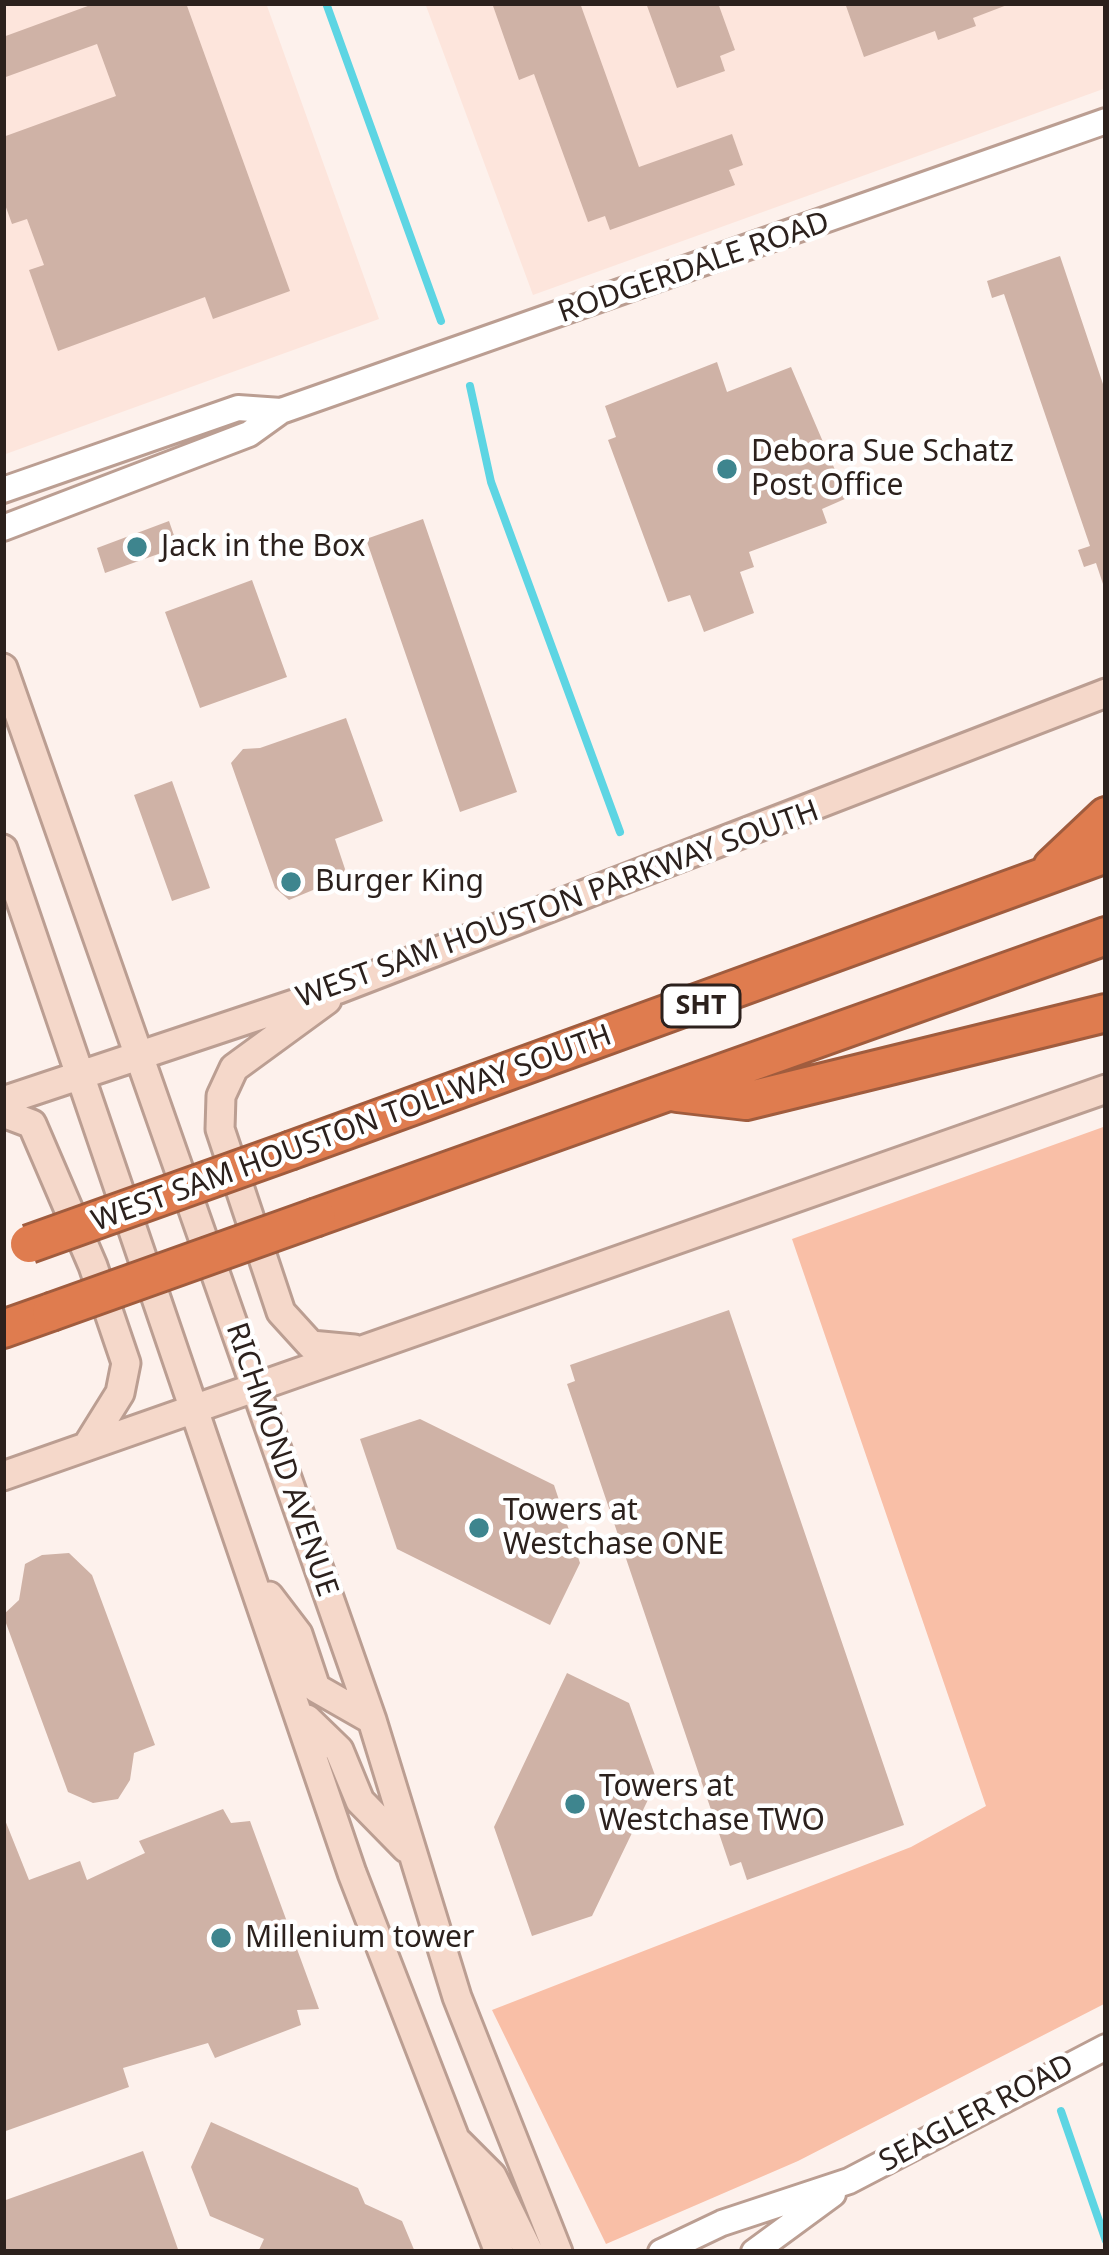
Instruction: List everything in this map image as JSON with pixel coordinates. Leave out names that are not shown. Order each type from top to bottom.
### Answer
[{"type":"highway","points":[[1039,879],[1106,816]]},
{"type":"highway","name":"WEST SAM HOUSTON TOLLWAY SOUTH","points":[[15,1242],[292,1150],[1106,854]]},
{"type":"highway","name":"SHT","points":[[3,1329],[1106,936]]},
{"type":"highway","points":[[667,1092],[746,1101],[1106,1013]]},
{"type":"main road","name":"RICHMOND AVENUE","points":[[3,668],[372,1720],[457,1997],[558,2252]]},
{"type":"main road","name":"WEST SAM HOUSTON PARKWAY SOUTH","points":[[3,1101],[339,989],[1106,693]]},
{"type":"main road","name":"RICHMOND AVENUE","points":[[3,849],[256,1579],[352,1873],[499,2252]]},
{"type":"main road","points":[[339,989],[292,1030],[235,1068],[221,1096],[220,1129],[280,1312],[311,1345],[362,1350]]},
{"type":"main road","points":[[3,1476],[1106,1089]]},
{"type":"main road","points":[[3,1113],[32,1124],[50,1158],[126,1363],[120,1394],[87,1446]]},
{"type":"main road","points":[[256,1579],[298,1634],[316,1688],[372,1720]]},
{"type":"main road","points":[[301,1714],[339,1750],[360,1801],[409,1851]]},
{"type":"main road","points":[[451,2135],[492,2176],[529,2252]]},
{"type":"street","name":"RODGERDALE ROAD","points":[[3,528],[250,434],[280,411],[1106,121]]},
{"type":"street","name":"RODGERDALE ROAD","points":[[3,490],[238,408],[280,411]]},
{"type":"street","name":"SEAGLER ROAD","points":[[661,2252],[722,2224],[849,2181],[1106,2047]]},
{"type":"street","name":"SEAGLER ROAD","points":[[754,2252],[849,2181]]},
{"type":"shaded area","points":[[3,3],[266,3],[379,319],[3,455]]},
{"type":"shaded area","points":[[425,3],[1106,3],[1106,88],[533,295]]},
{"type":"shaded area","points":[[1106,1126],[1106,2003],[798,2161],[606,2244],[492,2010],[911,1847],[986,1806],[792,1239]]},
{"type":"building","points":[[96,3],[186,3],[290,291],[213,319],[205,297],[58,351],[29,270],[44,265],[27,219],[12,224],[3,199],[3,137],[116,96],[97,44],[3,78],[3,37]]},
{"type":"building","points":[[492,3],[580,3],[639,167],[732,134],[743,165],[729,170],[735,185],[610,230],[605,216],[588,222],[534,74],[519,80]]},
{"type":"building","points":[[646,3],[718,3],[735,50],[720,56],[725,71],[677,88]]},
{"type":"building","points":[[845,3],[1007,5],[973,18],[976,26],[938,40],[935,31],[864,57]]},
{"type":"building","points":[[1060,256],[1106,393],[1103,584],[1096,563],[1084,567],[1078,550],[1090,546],[1004,294],[992,298],[987,281]]},
{"type":"building","name":"Debora Sue Schatz Post Office","points":[[717,362],[727,392],[791,367],[847,498],[822,509],[827,523],[749,552],[754,567],[740,572],[754,613],[704,632],[690,595],[668,602],[608,440],[616,437],[605,406]]},
{"type":"building","points":[[423,519],[517,792],[460,812],[366,539]]},
{"type":"building","name":"Jack in the Box","points":[[169,521],[178,547],[105,573],[97,548]]},
{"type":"building","points":[[252,580],[287,677],[200,708],[165,612]]},
{"type":"building","points":[[346,718],[383,821],[335,839],[345,869],[342,878],[289,900],[275,888],[231,763],[243,749],[260,748]]},
{"type":"building","points":[[172,781],[210,888],[172,901],[134,795]]},
{"type":"building","points":[[729,1310],[904,1825],[747,1880],[741,1862],[730,1866],[567,1384],[575,1381],[570,1365]]},
{"type":"building","name":"Towers at Westchase ONE","points":[[420,1419],[554,1485],[580,1563],[550,1625],[397,1549],[360,1439]]},
{"type":"building","points":[[69,1553],[92,1575],[155,1745],[134,1753],[130,1780],[118,1799],[93,1803],[68,1792],[3,1615],[19,1600],[25,1564],[42,1555]]},
{"type":"building","name":"Towers at Westchase TWO","points":[[567,1673],[629,1703],[657,1781],[592,1916],[532,1936],[494,1827]]},
{"type":"building","points":[[223,1809],[231,1823],[250,1821],[319,2009],[297,2010],[301,2025],[215,2058],[208,2043],[123,2068],[129,2087],[3,2132],[3,1815],[29,1880],[80,1861],[87,1880],[145,1853],[139,1841]]},
{"type":"building","points":[[211,2122],[358,2188],[365,2204],[402,2221],[415,2252],[258,2252],[264,2239],[210,2216],[191,2167]]},
{"type":"building","points":[[143,2151],[179,2252],[3,2252],[3,2201]]},
{"type":"waterway","points":[[326,3],[441,321]]},
{"type":"waterway","points":[[470,386],[491,482],[620,832]]},
{"type":"waterway","points":[[1061,2111],[1106,2241]]},
{"type":"place","name":"Debora Sue Schatz Post Office","points":[[727,469]]},
{"type":"place","name":"Jack in the Box","points":[[137,547]]},
{"type":"place","name":"Burger King","points":[[291,882]]},
{"type":"place","name":"Towers at Westchase ONE","points":[[479,1528]]},
{"type":"place","name":"Towers at Westchase TWO","points":[[575,1804]]},
{"type":"place","name":"Millenium tower","points":[[221,1938]]}]
